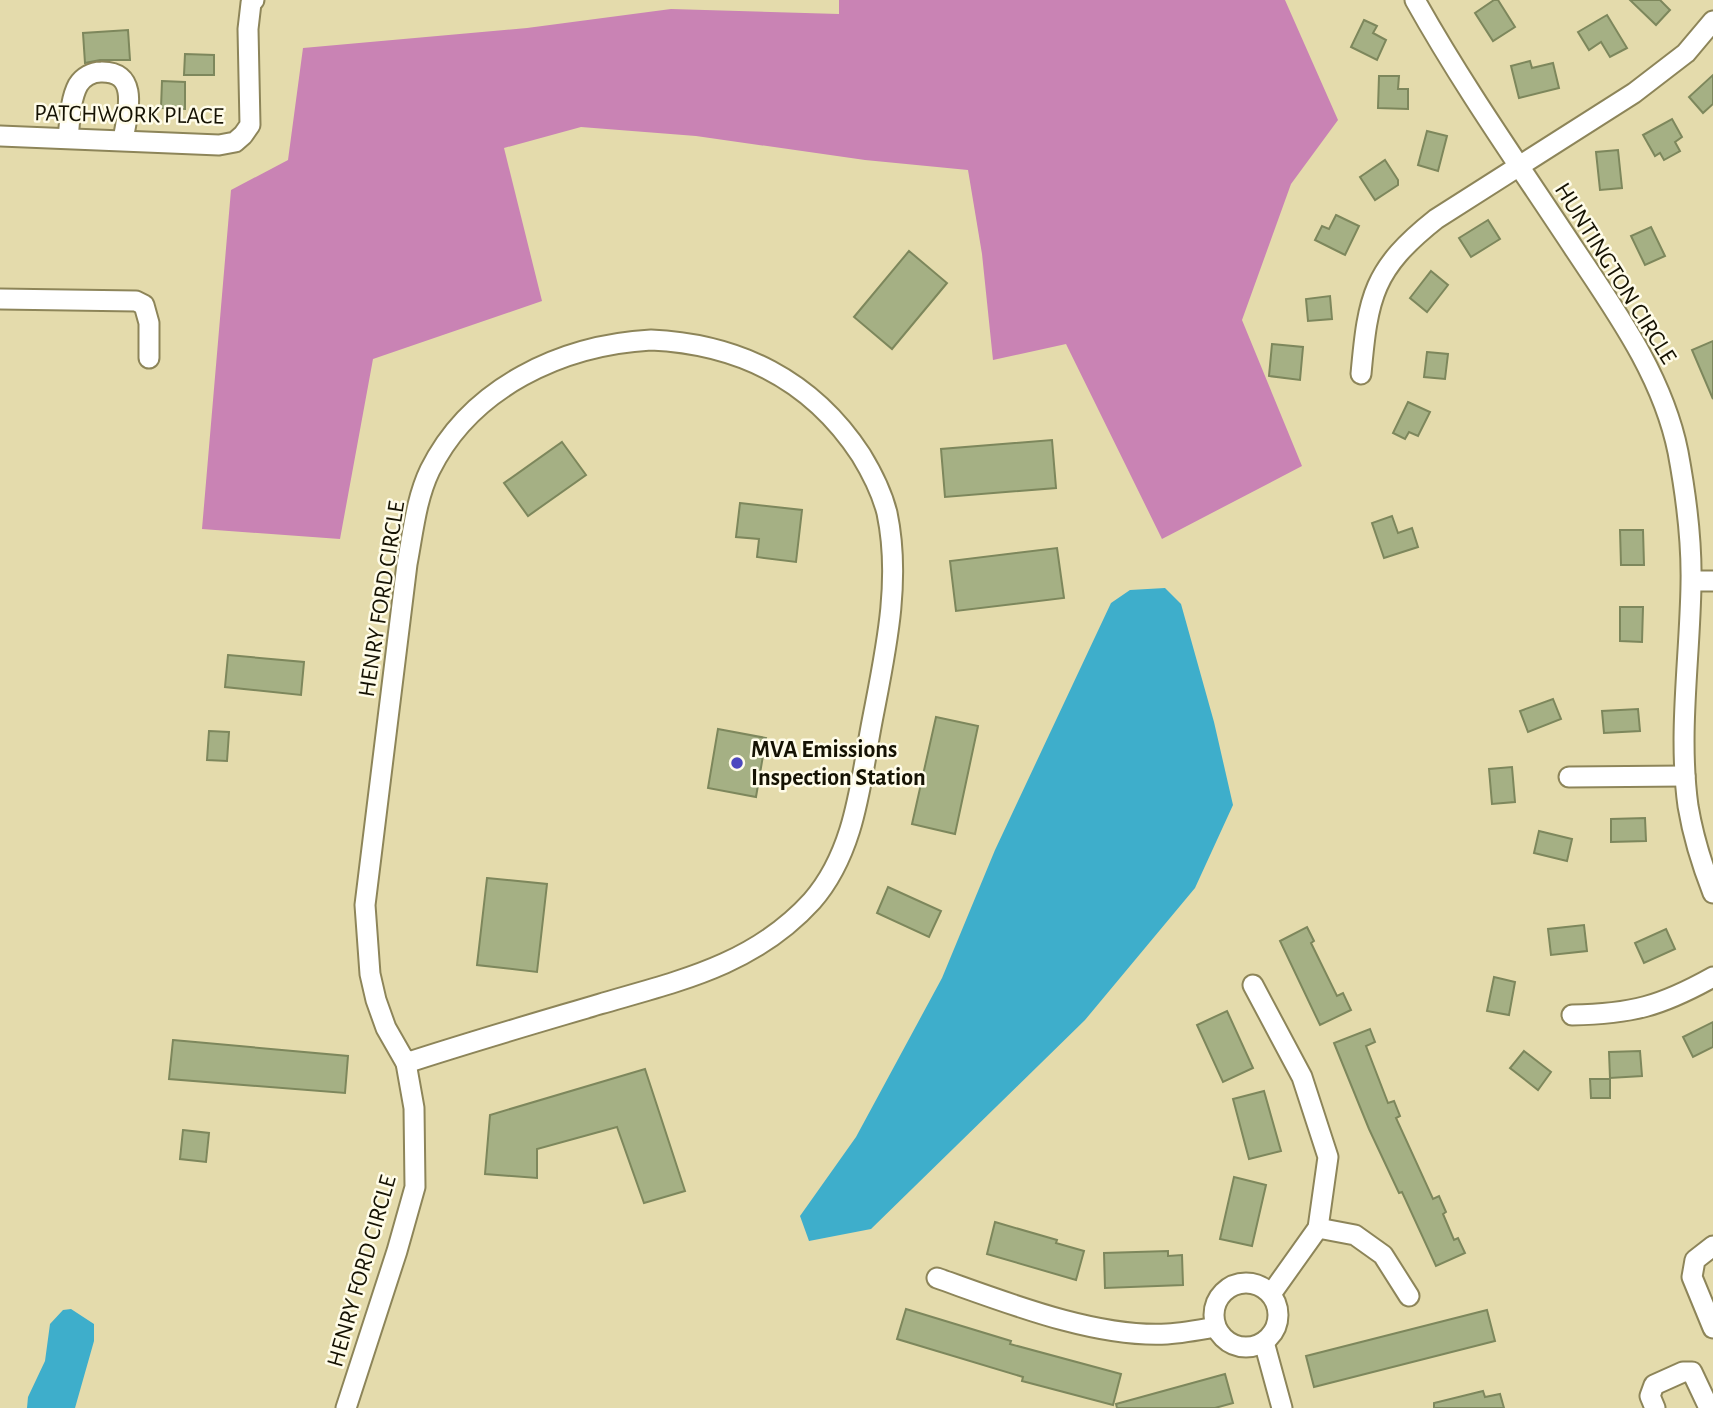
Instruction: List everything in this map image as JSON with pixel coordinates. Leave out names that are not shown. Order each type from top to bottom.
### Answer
[{"type":"street","name":"PATCHWORK PLACE","points":[[0,136],[219,145],[234,142],[250,125],[247,29],[251,3],[254,0]]},
{"type":"street","name":"HUNTINGTON CIRCLE","points":[[1415,0],[1634,342],[1661,396],[1675,440],[1690,530],[1692,581],[1685,776],[1696,842],[1713,893]]},
{"type":"street","points":[[1361,374],[1370,302],[1382,274],[1411,239],[1436,219],[1634,93],[1692,47],[1713,21]]},
{"type":"street","points":[[68,138],[74,96],[79,83],[95,72],[111,72],[127,85],[130,97],[123,140]]},
{"type":"street","points":[[0,299],[136,301],[144,305],[149,323],[149,358]]},
{"type":"street","name":"HENRY FORD CIRCLE","points":[[346,1408],[415,1187],[414,1108],[406,1063],[386,1028],[376,1000],[370,974],[365,905],[407,564],[415,518],[429,472],[456,429],[485,401],[512,382],[596,346],[630,341],[681,342],[712,347],[775,372],[831,415],[851,440],[882,497],[890,538],[892,592],[877,692],[851,827],[828,879],[809,903],[766,940],[739,957],[705,972],[406,1063]]},
{"type":"street","points":[[1692,581],[1713,581]]},
{"type":"street","points":[[1569,777],[1685,776]]},
{"type":"street","points":[[1572,1015],[1607,1015],[1638,1010],[1665,1002],[1713,977]]},
{"type":"street","points":[[1253,985],[1302,1077],[1328,1157],[1318,1228],[1271,1294]]},
{"type":"street","points":[[1318,1228],[1355,1235],[1383,1255],[1409,1296]]},
{"type":"street","points":[[1713,1246],[1695,1260],[1692,1277],[1713,1328]]},
{"type":"street","points":[[937,1278],[1050,1315],[1124,1333],[1167,1334],[1215,1327]]},
{"type":"street","points":[[1247,1282],[1261,1286],[1271,1294],[1276,1303],[1278,1317],[1274,1331],[1264,1342],[1254,1346],[1234,1345],[1215,1327],[1214,1308],[1225,1289],[1233,1284],[1247,1282]]},
{"type":"street","points":[[1264,1342],[1282,1408]]},
{"type":"street","points":[[1655,1408],[1650,1396],[1654,1385],[1684,1372],[1692,1372],[1709,1408]]},
{"type":"shaded area","points":[[839,0],[1285,0],[1338,120],[1291,184],[1242,320],[1302,466],[1162,539],[1066,344],[993,360],[982,254],[968,170],[865,160],[696,136],[581,127],[504,148],[542,301],[373,359],[340,539],[202,529],[231,190],[288,160],[303,48],[527,28],[671,9],[839,14]]},
{"type":"water","points":[[1165,588],[1181,604],[1214,722],[1233,805],[1195,888],[1085,1020],[871,1229],[809,1241],[800,1216],[856,1137],[942,978],[995,850],[1111,603],[1130,590]]},
{"type":"water","points":[[71,1309],[94,1324],[94,1341],[75,1408],[27,1408],[28,1397],[45,1361],[50,1324],[63,1310]]},
{"type":"building","points":[[1498,0],[1515,27],[1493,41],[1475,13]]},
{"type":"building","points":[[1630,0],[1660,0],[1670,10],[1656,25]]},
{"type":"building","points":[[1607,15],[1627,48],[1610,57],[1601,42],[1589,50],[1578,32]]},
{"type":"building","points":[[1364,20],[1377,26],[1373,33],[1386,40],[1377,60],[1351,47]]},
{"type":"building","points":[[128,30],[130,60],[85,63],[83,33]]},
{"type":"building","points":[[185,54],[214,55],[214,75],[184,75]]},
{"type":"building","points":[[1530,61],[1532,68],[1553,63],[1559,88],[1519,98],[1511,66]]},
{"type":"building","points":[[1713,75],[1713,104],[1703,113],[1689,97]]},
{"type":"building","points":[[1379,76],[1399,76],[1398,89],[1408,89],[1408,109],[1378,108]]},
{"type":"building","points":[[162,81],[185,82],[185,109],[161,108]]},
{"type":"building","points":[[1672,119],[1682,137],[1675,142],[1680,151],[1664,160],[1660,153],[1655,156],[1643,135]]},
{"type":"building","points":[[1427,131],[1447,136],[1438,171],[1418,165]]},
{"type":"building","points":[[1618,150],[1622,188],[1600,190],[1596,152]]},
{"type":"building","points":[[1385,160],[1398,180],[1398,185],[1375,200],[1360,177]]},
{"type":"building","points":[[1336,215],[1359,226],[1345,255],[1315,240],[1322,226],[1329,229]]},
{"type":"building","points":[[1488,220],[1500,239],[1471,257],[1459,238]]},
{"type":"building","points":[[1651,227],[1665,256],[1645,265],[1631,236]]},
{"type":"building","points":[[909,251],[947,283],[892,349],[854,317]]},
{"type":"building","points":[[1431,271],[1448,285],[1427,312],[1410,298]]},
{"type":"building","points":[[1330,296],[1332,319],[1308,321],[1306,299]]},
{"type":"building","points":[[1713,341],[1713,399],[1692,350]]},
{"type":"building","points":[[1272,344],[1303,347],[1300,380],[1269,376]]},
{"type":"building","points":[[1427,352],[1448,354],[1445,379],[1424,377]]},
{"type":"building","points":[[1408,402],[1430,412],[1418,436],[1409,432],[1405,439],[1393,433]]},
{"type":"building","points":[[1052,440],[1056,488],[945,497],[941,449]]},
{"type":"building","points":[[562,442],[586,475],[528,516],[504,483]]},
{"type":"building","points":[[740,503],[802,510],[796,562],[757,557],[759,539],[736,537]]},
{"type":"building","points":[[1392,516],[1398,533],[1412,528],[1418,547],[1384,558],[1372,523]]},
{"type":"building","points":[[1620,530],[1643,530],[1644,565],[1621,565]]},
{"type":"building","points":[[1057,548],[1064,598],[956,611],[950,561]]},
{"type":"building","points":[[1620,607],[1643,607],[1642,642],[1620,641]]},
{"type":"building","points":[[228,655],[304,662],[301,695],[225,687]]},
{"type":"building","points":[[1553,699],[1561,719],[1528,732],[1520,711]]},
{"type":"building","points":[[1638,709],[1640,731],[1604,733],[1602,711]]},
{"type":"building","points":[[936,717],[978,726],[955,834],[912,824]]},
{"type":"building","name":"MVA Emissions Inspection Station","points":[[718,729],[766,738],[756,797],[708,788]]},
{"type":"building","points":[[209,731],[229,732],[227,761],[207,760]]},
{"type":"building","points":[[1512,767],[1515,802],[1492,804],[1489,769]]},
{"type":"building","points":[[1645,818],[1646,841],[1611,842],[1611,819]]},
{"type":"building","points":[[1539,831],[1572,839],[1567,861],[1534,853]]},
{"type":"building","points":[[487,878],[547,884],[537,972],[477,965]]},
{"type":"building","points":[[888,887],[941,911],[929,937],[877,913]]},
{"type":"building","points":[[1584,925],[1587,951],[1551,955],[1548,929]]},
{"type":"building","points":[[1307,927],[1314,941],[1311,943],[1337,996],[1343,993],[1351,1010],[1320,1025],[1280,941]]},
{"type":"building","points":[[1666,929],[1675,949],[1644,963],[1635,943]]},
{"type":"building","points":[[1494,977],[1515,982],[1509,1015],[1487,1011]]},
{"type":"building","points":[[1227,1011],[1253,1068],[1223,1082],[1197,1025]]},
{"type":"building","points":[[1713,1022],[1713,1047],[1693,1057],[1683,1037]]},
{"type":"building","points":[[1370,1029],[1375,1042],[1366,1046],[1388,1103],[1394,1101],[1400,1116],[1396,1118],[1433,1199],[1439,1196],[1454,1240],[1458,1238],[1465,1253],[1436,1266],[1369,1129],[1334,1043]]},
{"type":"building","points":[[173,1040],[348,1056],[345,1093],[169,1079]]},
{"type":"building","points":[[1524,1051],[1551,1072],[1538,1090],[1510,1068]]},
{"type":"building","points":[[1640,1051],[1642,1076],[1610,1078],[1609,1052]]},
{"type":"building","points":[[645,1069],[685,1191],[644,1203],[617,1127],[537,1149],[537,1178],[485,1174],[490,1115]]},
{"type":"building","points":[[1590,1079],[1610,1079],[1610,1098],[1591,1098]]},
{"type":"building","points":[[1264,1091],[1281,1151],[1249,1159],[1233,1099]]},
{"type":"building","points":[[183,1130],[209,1133],[206,1162],[180,1159]]},
{"type":"building","points":[[1234,1177],[1266,1185],[1252,1246],[1220,1239]]},
{"type":"building","points":[[995,1222],[1084,1251],[1076,1280],[987,1254]]},
{"type":"building","points":[[1168,1251],[1168,1256],[1182,1255],[1183,1285],[1105,1288],[1104,1253]]},
{"type":"building","points":[[906,1309],[1011,1341],[1010,1344],[1121,1374],[1113,1405],[1022,1381],[1023,1377],[897,1339]]},
{"type":"building","points":[[1487,1310],[1495,1341],[1314,1387],[1306,1356]]},
{"type":"building","points":[[1225,1374],[1233,1403],[1215,1408],[1117,1408],[1116,1404]]},
{"type":"building","points":[[1483,1391],[1485,1397],[1500,1394],[1504,1408],[1434,1408],[1434,1403]]},
{"type":"place","name":"MVA Emissions Inspection Station","points":[[737,763]]}]
